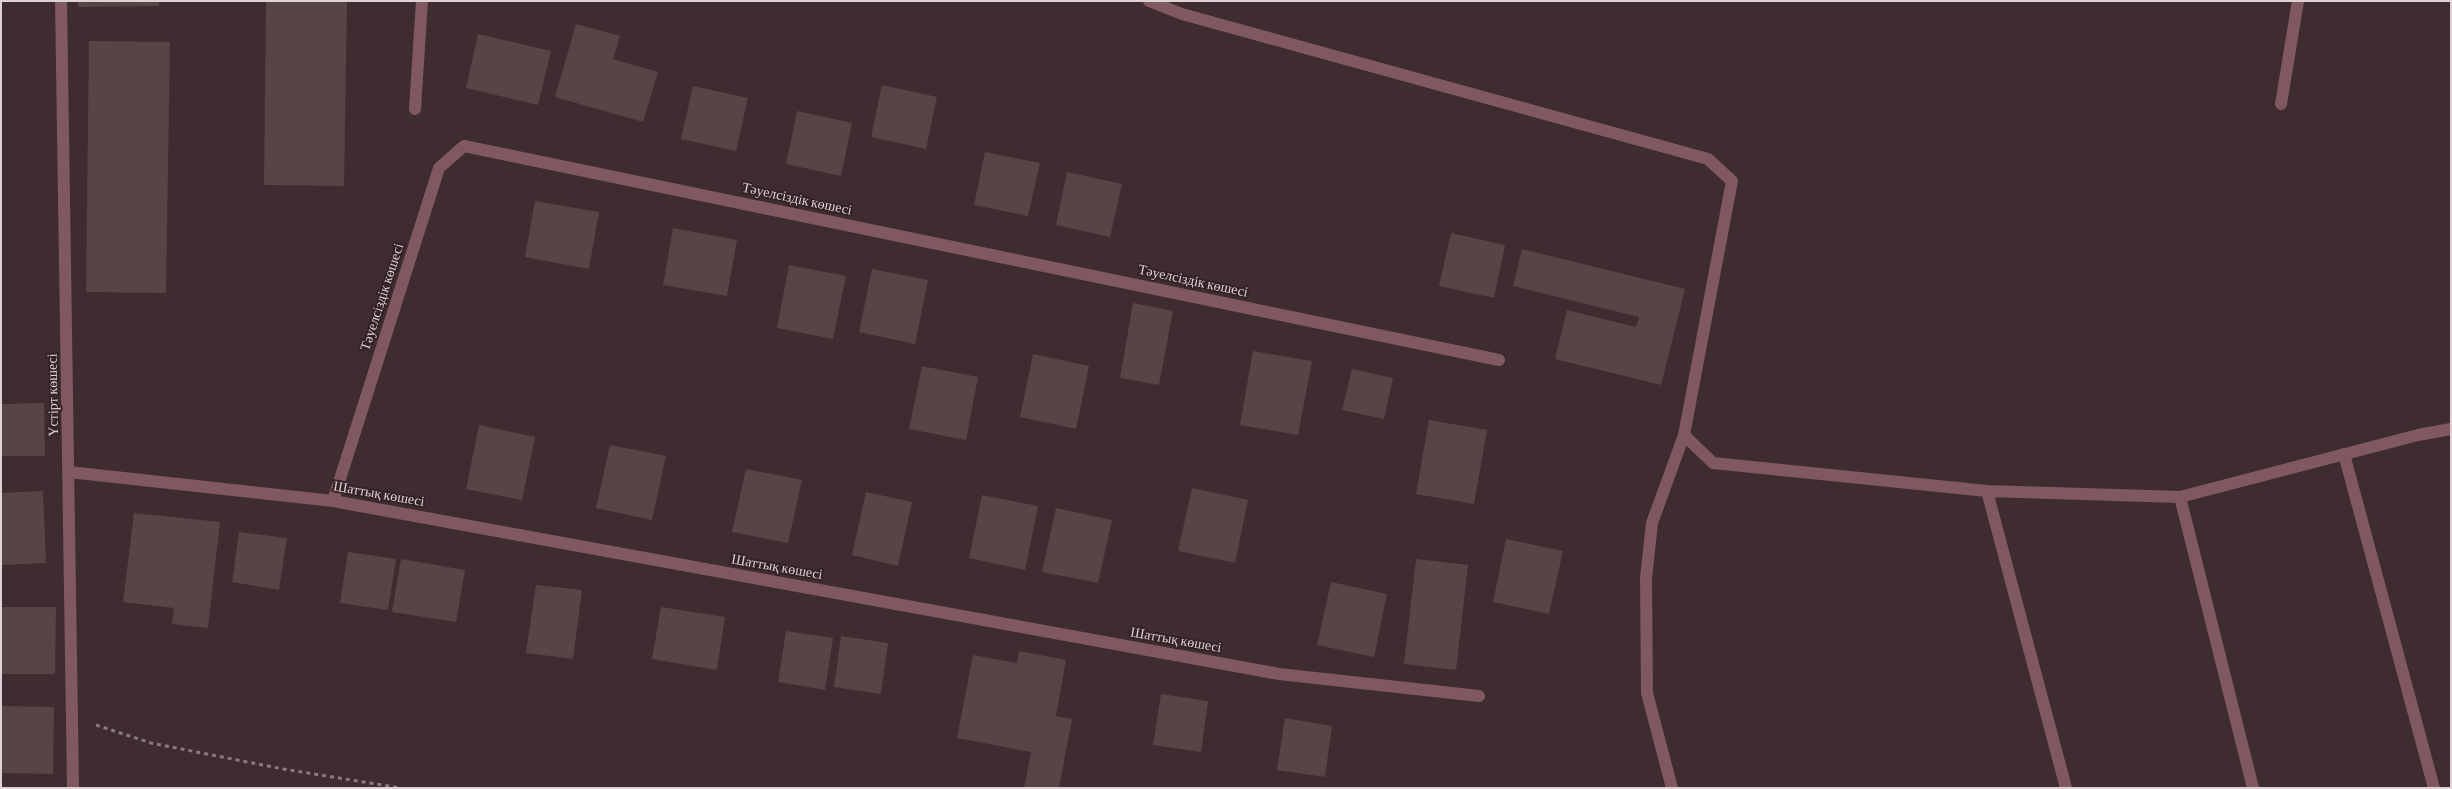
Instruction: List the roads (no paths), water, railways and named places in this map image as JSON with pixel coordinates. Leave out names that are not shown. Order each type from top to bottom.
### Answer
[{"type":"street","name":"Үстірт көшесі","points":[[61,1],[73,788]]},
{"type":"street","points":[[415,109],[422,1]]},
{"type":"street","points":[[1150,1],[1182,14],[1708,159],[1732,181],[1684,435],[1652,522],[1646,578],[1647,693],[1672,788]]},
{"type":"street","points":[[2281,104],[2298,1]]},
{"type":"street","name":"Тәуелсіздік көшесі","points":[[333,501],[439,168],[464,146],[1498,360]]},
{"type":"street","points":[[1684,435],[1713,463],[1987,491],[2180,497],[2344,454],[2451,429]]},
{"type":"street","points":[[2344,454],[2434,788]]},
{"type":"street","name":"Шаттық көшесі","points":[[69,472],[333,501],[1279,674],[1479,696]]},
{"type":"street","points":[[1987,491],[2066,788]]},
{"type":"street","points":[[2180,497],[2253,788]]}]
